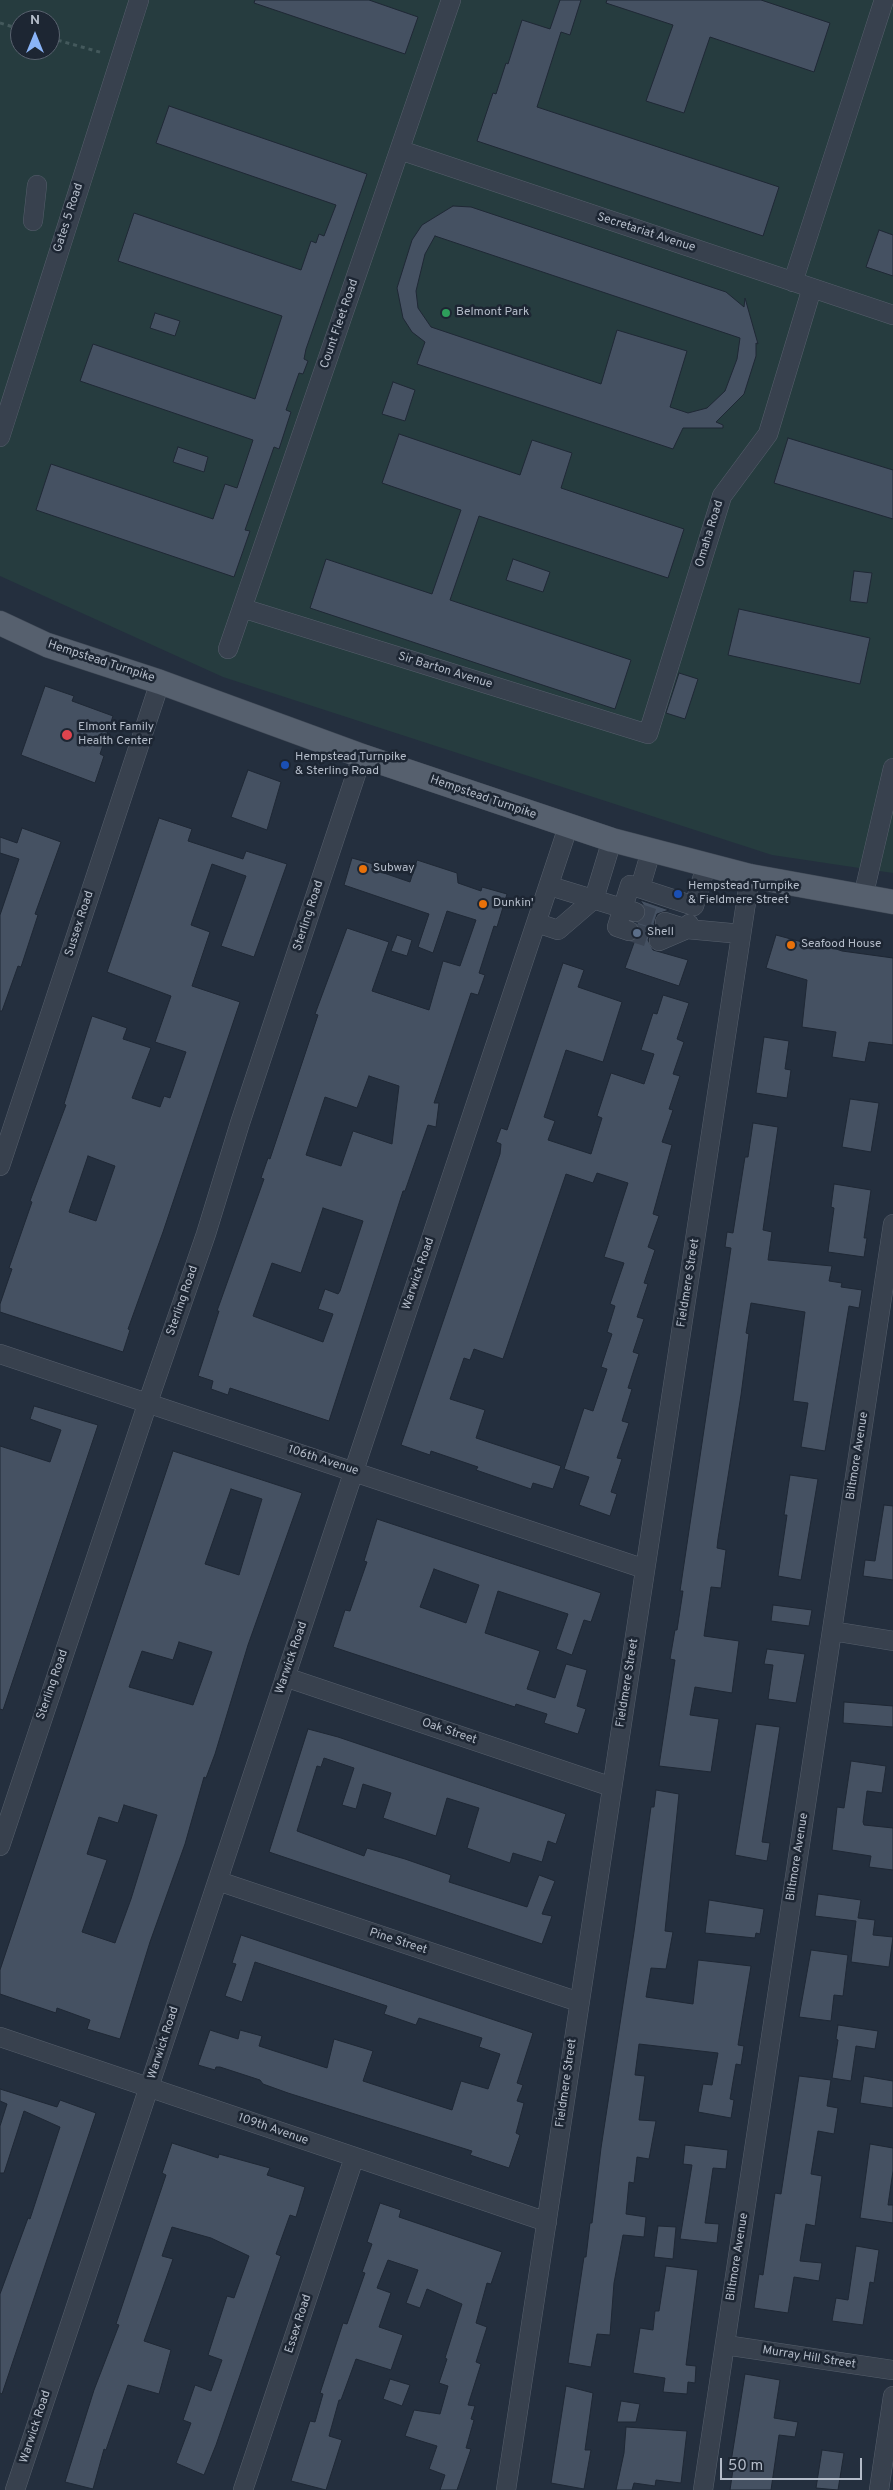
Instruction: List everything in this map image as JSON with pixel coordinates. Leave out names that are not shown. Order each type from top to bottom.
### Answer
[{"type":"main road","name":"Hempstead Turnpike","points":[[0,623],[47,645],[160,682],[362,756],[568,827],[706,866],[750,876],[893,902]]},
{"type":"street","name":"Gates 5 Road","points":[[0,436],[139,0]]},
{"type":"street","name":"Count Fleet Road","points":[[228,649],[451,0]]},
{"type":"street","points":[[793,282],[885,1]]},
{"type":"street","name":"Secretariat Avenue","points":[[400,150],[893,315]]},
{"type":"street","points":[[33,221],[37,185]]},
{"type":"street","name":"Omaha Road","points":[[648,734],[722,496],[768,434],[812,288]]},
{"type":"street","name":"Sir Barton Avenue","points":[[242,608],[648,734]]},
{"type":"street","name":"Sussex Road","points":[[0,1166],[160,682]]},
{"type":"street","name":"Sterling Road","points":[[0,1846],[206,1234],[362,756]]},
{"type":"street","points":[[863,897],[893,768]]},
{"type":"street","name":"Warwick Road","points":[[15,2490],[550,886],[568,827]]},
{"type":"street","points":[[537,923],[558,930],[594,899],[612,840]]},
{"type":"street","points":[[640,888],[651,851]]},
{"type":"street","points":[[687,929],[706,866]]},
{"type":"street","name":"Fieldmere Street","points":[[506,2490],[750,876]]},
{"type":"street","points":[[629,931],[617,927],[629,910],[630,885],[694,906]]},
{"type":"street","points":[[550,886],[629,910]]},
{"type":"street","points":[[665,922],[687,929],[741,934]]},
{"type":"street","points":[[658,941],[687,929]]},
{"type":"street","name":"Biltmore Avenue","points":[[704,2490],[893,1224]]},
{"type":"street","name":"106th Avenue","points":[[0,1354],[354,1470],[645,1569]]},
{"type":"street","points":[[832,1631],[893,1641]]},
{"type":"street","name":"Oak Street","points":[[285,1677],[612,1787]]},
{"type":"street","name":"Pine Street","points":[[218,1882],[579,2002]]},
{"type":"street","name":"109th Avenue","points":[[0,2037],[546,2222]]},
{"type":"street","name":"Essex Road","points":[[243,2490],[354,2158]]},
{"type":"street","name":"Murray Hill Street","points":[[725,2345],[893,2370]]},
{"type":"street","points":[[879,2490],[893,2396]]},
{"type":"path","points":[[60,41],[120,58]]},
{"type":"green space","name":"Belmont Park","points":[[0,0],[893,0],[893,873],[772,855],[223,677],[0,576]]},
{"type":"building","points":[[255,0],[369,0],[418,17],[405,54],[254,3]]},
{"type":"building","points":[[560,0],[581,0],[570,35],[561,32],[537,107],[779,187],[763,236],[477,141],[493,93],[496,94],[506,63],[508,64],[522,20],[550,29]]},
{"type":"building","points":[[607,0],[761,0],[830,23],[814,72],[710,37],[684,113],[646,101],[673,25],[606,3]]},
{"type":"building","points":[[169,106],[367,174],[306,349],[304,359],[308,361],[303,374],[299,373],[286,410],[291,412],[279,449],[274,447],[245,530],[250,531],[234,577],[36,510],[51,464],[213,519],[225,484],[237,488],[253,440],[80,381],[93,344],[255,399],[282,316],[118,261],[134,213],[301,270],[311,241],[316,243],[319,234],[324,236],[336,205],[156,143]]},
{"type":"building","points":[[453,206],[471,207],[726,292],[744,307],[745,298],[758,344],[756,343],[756,356],[744,394],[716,422],[723,425],[723,428],[683,428],[673,449],[417,364],[425,342],[412,332],[403,318],[397,288],[412,240],[422,225]],"holes":[[[435,236],[740,338],[737,359],[725,391],[707,408],[688,413],[670,407],[687,351],[617,330],[601,384],[431,327],[418,308],[416,291],[425,254]]]},
{"type":"building","points":[[879,230],[893,235],[893,276],[866,267]]},
{"type":"building","points":[[155,313],[180,321],[175,336],[150,328]]},
{"type":"building","points":[[393,382],[415,390],[405,421],[382,414]]},
{"type":"building","points":[[399,434],[520,475],[532,440],[572,453],[561,488],[684,529],[668,578],[479,516],[450,600],[631,660],[615,709],[310,608],[326,559],[432,594],[461,510],[382,483]]},
{"type":"building","points":[[788,438],[893,470],[893,519],[774,483]]},
{"type":"building","points":[[178,447],[208,457],[204,472],[173,462]]},
{"type":"building","points":[[513,559],[550,572],[543,592],[506,580]]},
{"type":"building","points":[[854,571],[872,573],[867,603],[850,601]]},
{"type":"building","points":[[739,609],[870,638],[860,684],[728,655]]},
{"type":"building","points":[[679,673],[698,679],[685,719],[666,713]]},
{"type":"building","name":"Elmont Family Health Center","points":[[45,686],[74,696],[72,701],[113,716],[100,754],[104,756],[95,783],[21,755]]},
{"type":"building","points":[[248,770],[281,782],[267,830],[231,817]]},
{"type":"building","points":[[159,818],[192,829],[188,841],[243,859],[246,851],[287,864],[254,957],[221,946],[246,876],[212,864],[191,925],[210,932],[192,986],[240,1002],[163,1232],[128,1329],[130,1330],[123,1352],[0,1312],[0,1304],[12,1269],[9,1268],[32,1202],[30,1201],[66,1105],[64,1104],[92,1016],[127,1028],[123,1039],[151,1048],[132,1098],[160,1107],[164,1096],[170,1098],[186,1052],[155,1042],[171,996],[107,972]],"holes":[[[88,1156],[115,1166],[96,1221],[69,1212]]]},
{"type":"building","points":[[22,828],[61,842],[35,914],[38,915],[21,967],[18,966],[2,1011],[0,1011],[0,915],[19,859],[0,853],[0,837],[17,843]]},
{"type":"building","points":[[352,858],[377,865],[375,870],[410,882],[417,860],[457,873],[458,883],[481,891],[482,887],[507,894],[497,927],[494,926],[479,973],[485,975],[478,995],[471,993],[434,1103],[439,1103],[436,1127],[428,1125],[405,1191],[403,1191],[329,1421],[230,1388],[228,1395],[211,1389],[213,1381],[198,1376],[219,1311],[217,1311],[264,1179],[261,1178],[268,1158],[270,1159],[318,1015],[315,1014],[347,928],[389,942],[372,991],[429,1010],[443,961],[460,966],[476,920],[447,911],[433,953],[418,947],[429,914],[344,885]],"holes":[[[369,1076],[399,1086],[392,1144],[353,1131],[341,1166],[306,1155],[325,1097],[357,1108]],[[323,1208],[363,1221],[340,1291],[338,1294],[325,1289],[318,1309],[333,1314],[323,1342],[253,1316],[272,1263],[301,1273]]]},
{"type":"building","points":[[640,900],[669,910],[657,914],[654,924],[657,930],[650,934],[648,940],[653,950],[688,960],[679,986],[625,968],[635,940],[640,934],[637,923],[642,921],[646,915],[646,909]]},
{"type":"building","points":[[397,935],[412,940],[407,956],[391,951]]},
{"type":"building","points":[[776,935],[817,946],[818,943],[842,951],[893,958],[893,1045],[869,1042],[865,1062],[832,1057],[836,1032],[802,1027],[807,980],[766,968]]},
{"type":"building","points":[[563,963],[584,970],[578,987],[622,1002],[603,1062],[566,1050],[544,1117],[555,1121],[548,1140],[591,1154],[602,1118],[597,1116],[611,1073],[644,1084],[654,1054],[641,1050],[653,1013],[657,1014],[663,995],[689,1003],[677,1039],[684,1042],[673,1074],[680,1076],[669,1109],[673,1110],[662,1142],[672,1145],[653,1214],[659,1216],[648,1247],[655,1250],[644,1283],[648,1284],[637,1317],[644,1319],[633,1352],[639,1354],[628,1388],[632,1389],[622,1421],[629,1423],[617,1458],[622,1459],[611,1492],[617,1494],[610,1516],[579,1505],[589,1477],[564,1469],[584,1408],[593,1411],[607,1369],[601,1367],[612,1334],[607,1332],[615,1306],[610,1304],[624,1263],[604,1257],[628,1183],[597,1173],[593,1183],[566,1174],[503,1359],[474,1349],[470,1360],[464,1358],[450,1399],[485,1410],[476,1438],[561,1466],[553,1489],[533,1483],[531,1489],[476,1470],[478,1467],[431,1451],[430,1455],[401,1445],[500,1154],[501,1144],[496,1142],[501,1128],[507,1130]]},
{"type":"building","points":[[764,1037],[789,1041],[785,1069],[791,1070],[787,1098],[756,1093]]},
{"type":"building","points":[[850,1099],[879,1103],[871,1152],[842,1147]]},
{"type":"building","points":[[753,1123],[778,1127],[763,1230],[772,1232],[768,1260],[832,1266],[829,1281],[842,1283],[841,1287],[862,1290],[859,1308],[849,1306],[825,1451],[801,1447],[808,1403],[793,1401],[805,1312],[751,1303],[746,1333],[749,1334],[741,1395],[717,1548],[726,1550],[721,1588],[711,1587],[704,1636],[739,1641],[732,1693],[695,1687],[690,1715],[719,1719],[711,1772],[659,1766],[675,1660],[670,1659],[683,1591],[680,1591],[731,1248],[725,1247],[727,1232],[733,1233],[745,1157],[748,1157]]},
{"type":"building","points":[[834,1184],[871,1190],[864,1238],[867,1238],[864,1257],[828,1252],[834,1208],[831,1207]]},
{"type":"building","points":[[34,1406],[98,1425],[3,1710],[0,1709],[0,1446],[50,1462],[61,1430],[30,1419]]},
{"type":"building","points":[[173,1451],[302,1493],[248,1645],[215,1754],[206,1778],[204,1777],[185,1844],[150,1942],[120,2039],[87,2029],[90,2020],[57,2008],[56,2013],[0,1994],[0,1970]],"holes":[[[231,1489],[262,1499],[239,1575],[205,1564]],[[179,1642],[212,1652],[193,1705],[129,1687],[142,1651],[173,1660]],[[124,1805],[157,1815],[115,1943],[82,1932],[107,1860],[87,1854],[99,1817],[118,1823]]]},
{"type":"building","points":[[790,1475],[818,1479],[801,1580],[778,1576],[787,1515],[784,1515]]},
{"type":"building","points":[[884,1505],[893,1506],[893,1580],[863,1576],[865,1560],[875,1561]]},
{"type":"building","points":[[377,1519],[601,1593],[591,1622],[584,1620],[572,1655],[556,1649],[568,1614],[498,1591],[485,1633],[540,1651],[527,1689],[555,1698],[566,1664],[587,1670],[577,1706],[586,1709],[578,1734],[544,1723],[547,1714],[516,1704],[515,1707],[333,1647],[345,1610],[350,1611],[367,1562],[364,1561]],"holes":[[[434,1569],[479,1585],[466,1623],[420,1607]]]},
{"type":"building","points":[[773,1605],[812,1610],[809,1626],[771,1621]]},
{"type":"building","points":[[767,1649],[805,1654],[796,1703],[768,1699],[773,1665],[764,1664]]},
{"type":"building","points":[[844,1702],[893,1706],[893,1727],[843,1723]]},
{"type":"building","points":[[756,1724],[780,1727],[762,1842],[770,1843],[767,1861],[735,1855]]},
{"type":"building","points":[[308,1729],[338,1737],[566,1814],[556,1844],[548,1841],[542,1862],[513,1853],[510,1863],[467,1848],[479,1808],[447,1798],[436,1836],[383,1818],[391,1793],[363,1784],[356,1809],[342,1805],[354,1768],[324,1758],[321,1767],[317,1766],[297,1831],[364,1856],[367,1848],[405,1859],[451,1875],[449,1882],[527,1907],[539,1875],[555,1881],[542,1914],[552,1916],[542,1944],[269,1852]]},
{"type":"building","points":[[851,1761],[886,1766],[882,1793],[867,1791],[863,1822],[864,1825],[893,1828],[893,1870],[869,1867],[871,1856],[832,1850],[837,1807],[844,1808]]},
{"type":"building","points":[[656,1790],[679,1794],[665,1931],[673,1932],[666,1969],[651,1968],[646,1997],[693,2004],[698,1960],[751,1966],[738,2045],[744,2046],[741,2065],[736,2064],[730,2099],[734,2100],[731,2118],[698,2112],[703,2084],[712,2085],[718,2053],[639,2044],[635,2075],[645,2076],[639,2120],[656,2121],[649,2159],[637,2157],[634,2183],[629,2182],[626,2214],[646,2217],[644,2237],[623,2235],[614,2283],[610,2335],[597,2334],[591,2367],[568,2363],[584,2257],[586,2257],[590,2223],[592,2223],[601,2148],[651,1807],[654,1807]]},
{"type":"building","points":[[818,1894],[861,1900],[858,1918],[875,1920],[873,1935],[893,1937],[889,1967],[851,1962],[856,1921],[815,1916]]},
{"type":"building","points":[[709,1900],[764,1909],[760,1934],[756,1933],[755,1938],[705,1933]]},
{"type":"building","points":[[241,1935],[533,2033],[517,2083],[523,2085],[517,2101],[524,2103],[516,2133],[520,2135],[509,2168],[470,2155],[472,2151],[288,2093],[263,2084],[260,2080],[220,2067],[216,2067],[215,2070],[198,2065],[210,2030],[238,2039],[240,2030],[262,2036],[259,2046],[327,2068],[334,2039],[373,2051],[363,2081],[452,2110],[461,2081],[488,2089],[500,2054],[479,2047],[482,2038],[419,2018],[416,2025],[384,2014],[387,2006],[255,1962],[242,2002],[225,1996],[236,1964],[232,1963]]},
{"type":"building","points":[[811,1950],[848,1955],[843,1996],[834,1995],[831,2021],[799,2017]]},
{"type":"building","points":[[838,2025],[878,2031],[875,2049],[856,2046],[851,2081],[832,2078],[838,2040],[836,2039]]},
{"type":"building","points":[[799,2076],[831,2080],[827,2106],[838,2108],[834,2134],[818,2131],[811,2174],[822,2176],[815,2226],[806,2224],[800,2261],[822,2263],[819,2281],[794,2277],[788,2313],[754,2308],[759,2274],[763,2275],[775,2193],[781,2194]]},
{"type":"building","points":[[864,2076],[893,2081],[893,2108],[860,2103]]},
{"type":"building","points":[[0,2089],[57,2107],[60,2100],[96,2113],[2,2394],[0,2393],[0,2294],[28,2218],[30,2219],[60,2127],[24,2111],[4,2173],[0,2173],[0,2126],[7,2104],[0,2101]]},
{"type":"building","points":[[172,2143],[218,2158],[219,2154],[270,2168],[267,2175],[305,2187],[296,2217],[290,2215],[276,2254],[281,2256],[204,2475],[176,2463],[191,2423],[183,2420],[195,2385],[211,2391],[222,2360],[208,2355],[227,2296],[234,2298],[249,2256],[211,2238],[172,2227],[162,2256],[173,2259],[144,2341],[171,2350],[159,2394],[128,2385],[106,2450],[104,2449],[93,2489],[65,2482],[94,2390],[119,2325],[116,2324],[166,2175],[162,2173]]},
{"type":"building","points":[[870,2144],[893,2148],[893,2171],[888,2205],[893,2205],[893,2223],[860,2218]]},
{"type":"building","points":[[685,2145],[728,2150],[726,2169],[713,2168],[705,2223],[719,2224],[717,2243],[680,2239],[692,2165],[683,2164]]},
{"type":"building","points":[[380,2203],[401,2210],[399,2217],[502,2252],[491,2284],[487,2283],[476,2323],[487,2327],[476,2362],[481,2364],[468,2405],[475,2406],[471,2419],[474,2420],[466,2448],[471,2449],[457,2490],[440,2490],[445,2475],[429,2469],[437,2446],[405,2436],[414,2410],[440,2414],[448,2386],[439,2383],[462,2304],[427,2289],[420,2308],[406,2303],[418,2270],[388,2260],[377,2288],[391,2293],[379,2327],[403,2335],[391,2370],[356,2359],[341,2400],[339,2400],[329,2436],[342,2440],[326,2490],[291,2481],[310,2421],[315,2422],[323,2394],[320,2393],[343,2323],[347,2324],[365,2273],[362,2272],[372,2244],[367,2242]]},
{"type":"building","points":[[658,2226],[676,2227],[673,2259],[654,2257]]},
{"type":"building","points":[[856,2246],[879,2250],[874,2283],[870,2282],[863,2325],[832,2321],[836,2298],[848,2300]]},
{"type":"building","points":[[666,2266],[698,2270],[686,2365],[696,2366],[695,2383],[688,2382],[687,2394],[663,2392],[665,2378],[633,2373],[640,2328],[653,2330],[655,2311],[659,2311]]},
{"type":"building","points":[[745,2374],[780,2380],[774,2418],[798,2422],[795,2437],[779,2435],[771,2490],[730,2490],[734,2463],[731,2462]]},
{"type":"building","points":[[390,2379],[410,2385],[402,2406],[383,2399]]},
{"type":"building","points":[[566,2386],[593,2393],[585,2450],[591,2450],[584,2489],[551,2483]]},
{"type":"building","points":[[621,2401],[640,2404],[636,2422],[617,2422]]},
{"type":"building","points":[[626,2427],[687,2431],[681,2483],[656,2480],[655,2486],[634,2483],[632,2490],[616,2490],[624,2453]]},
{"type":"building","points":[[822,2450],[844,2453],[838,2490],[816,2488]]},
{"type":"tunnel","points":[[635,912],[665,922]]},
{"type":"tunnel","points":[[629,931],[659,941]]},
{"type":"place","name":"Belmont Park","points":[[446,313]]},
{"type":"place","name":"Elmont Family Health Center","points":[[67,735]]},
{"type":"place","name":"Hempstead Turnpike & Sterling Road","points":[[285,765]]},
{"type":"place","name":"Subway","points":[[363,869]]},
{"type":"place","name":"Hempstead Turnpike & Fieldmere Street","points":[[678,894]]},
{"type":"place","name":"Dunkin'","points":[[483,904]]},
{"type":"place","name":"Shell","points":[[637,933]]},
{"type":"place","name":"Seafood House","points":[[791,945]]}]
